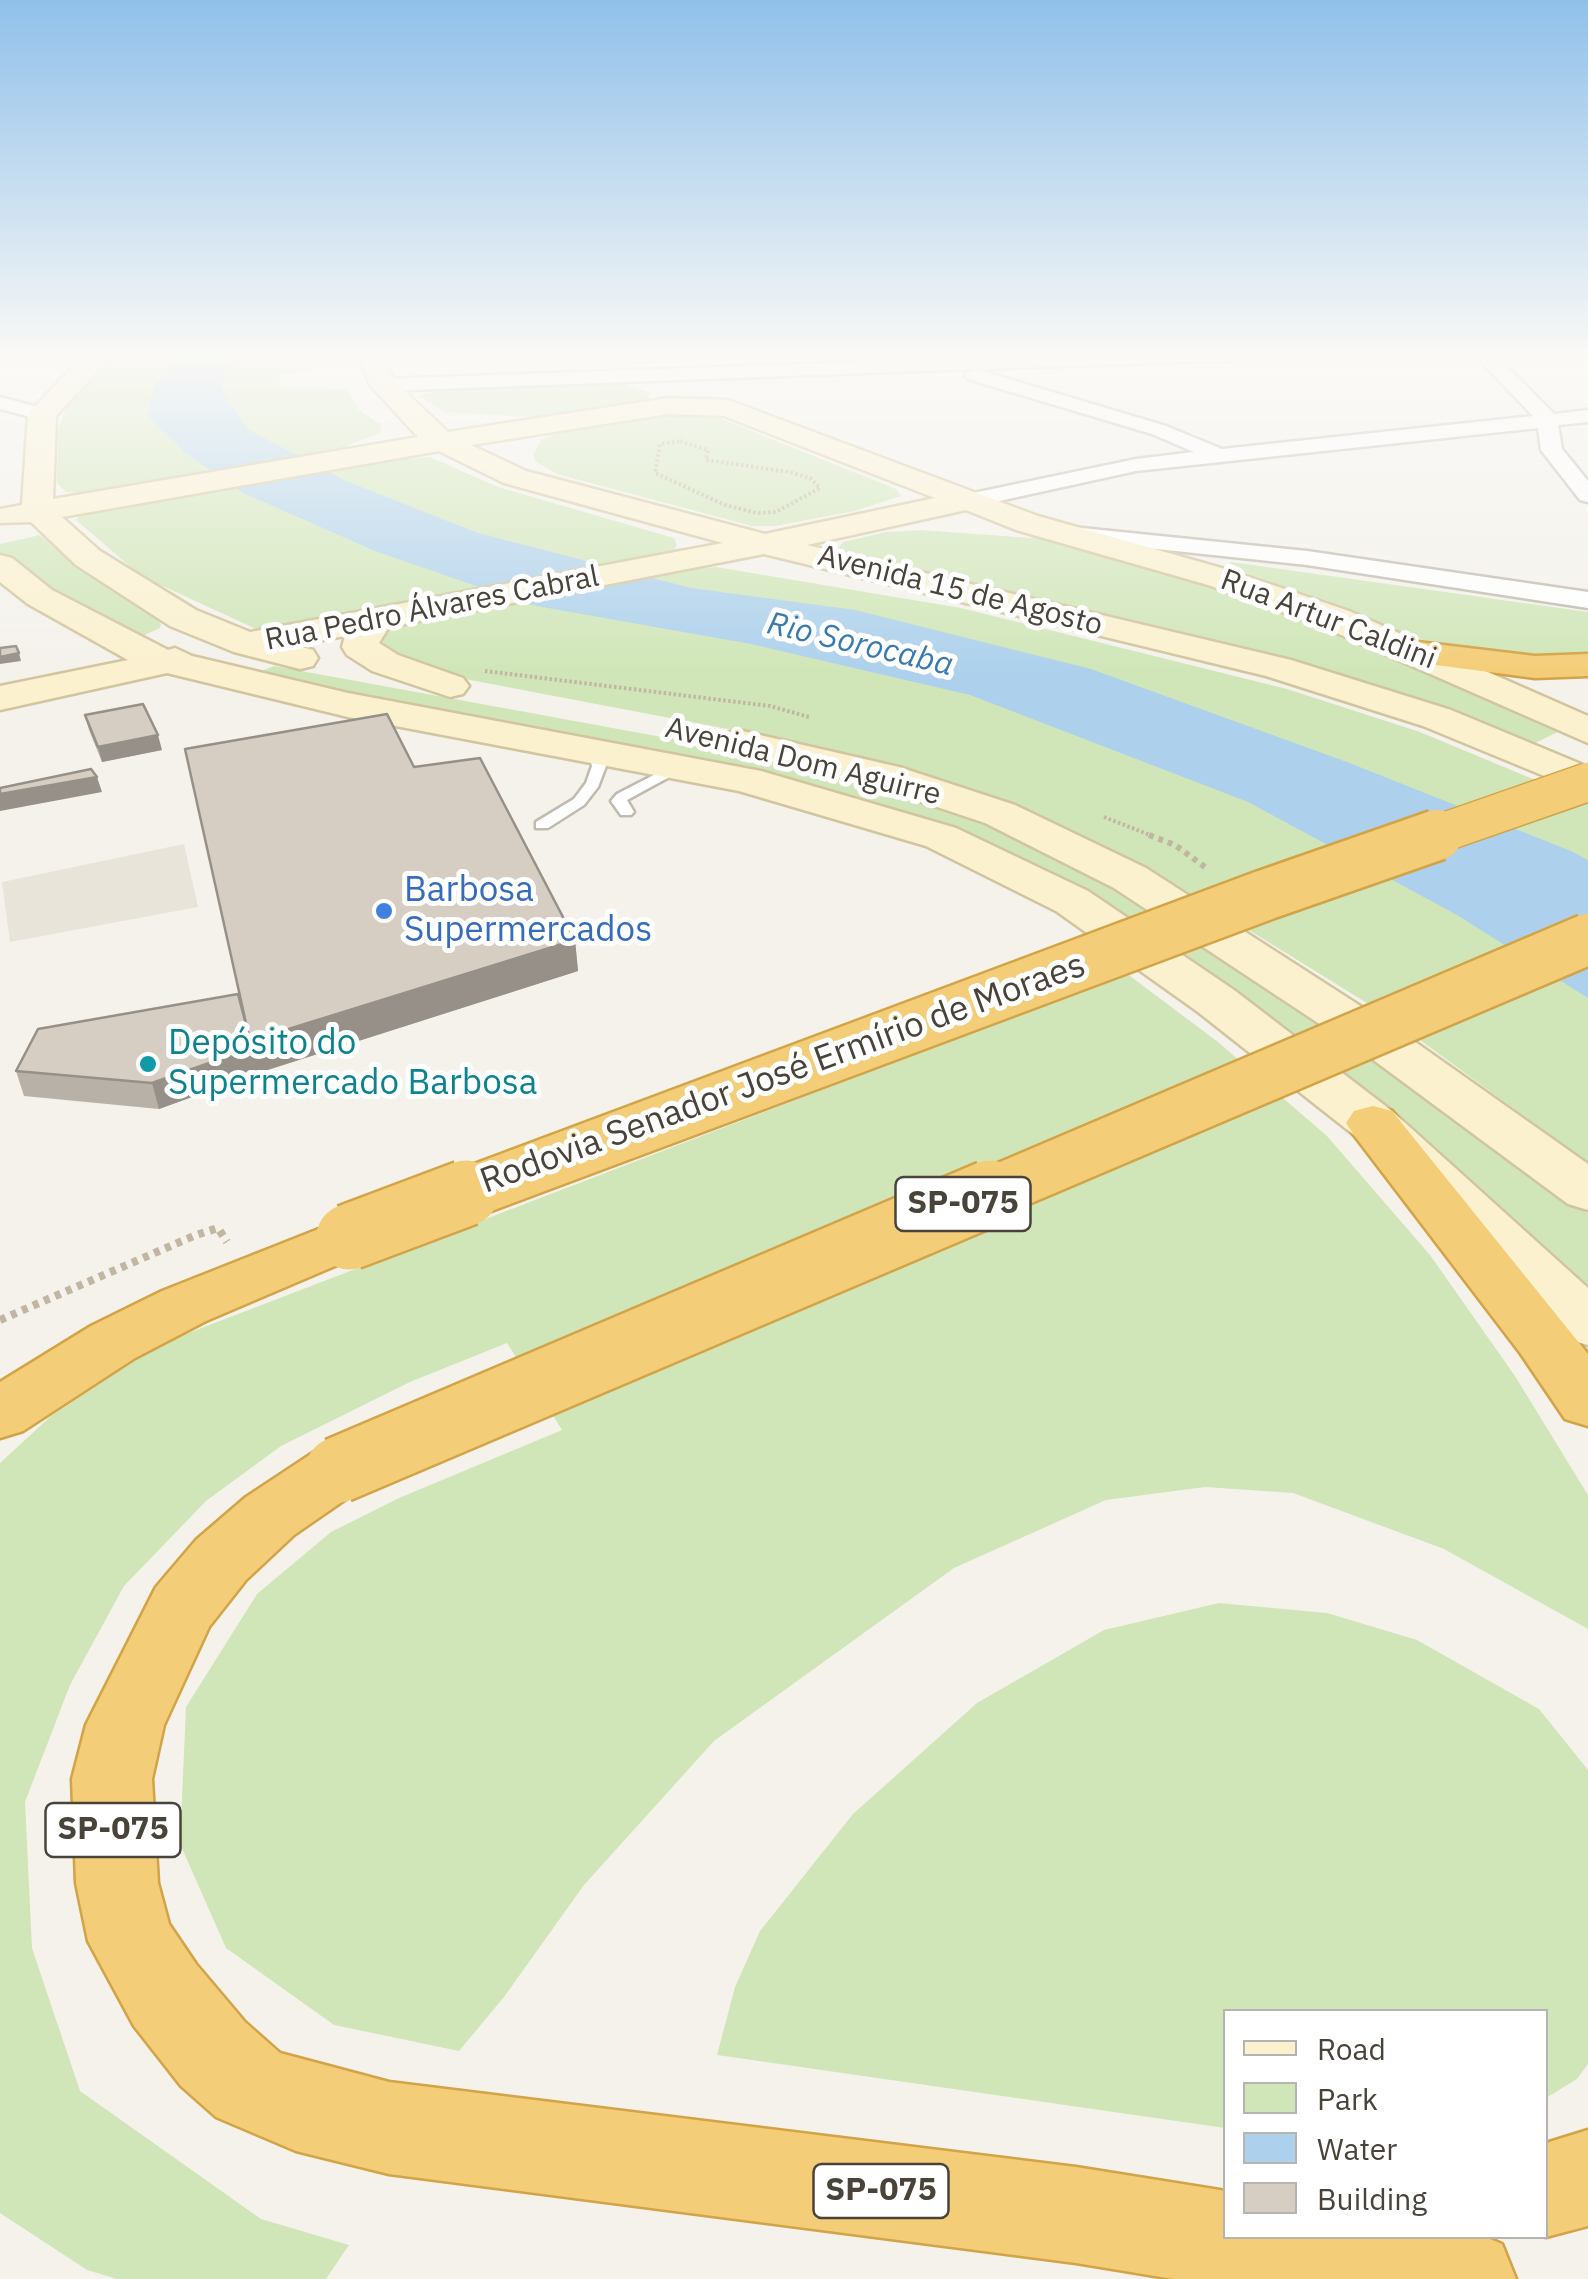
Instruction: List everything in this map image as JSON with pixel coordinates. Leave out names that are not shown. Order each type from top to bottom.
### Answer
[{"type":"highway","points":[[1418,653],[1535,668],[1588,664]]},
{"type":"highway","name":"Rodovia Senador José Ermírio de Moraes","points":[[0,1414],[113,1342],[349,1236],[1265,894],[1588,782]]},
{"type":"highway","name":"SP-075","points":[[1467,2279],[1076,2215],[388,2128],[296,2104],[248,2086],[212,2054],[164,1994],[131,1941],[114,1856],[112,1779],[124,1725],[182,1608],[221,1560],[270,1516],[338,1470],[1588,939]]},
{"type":"highway","points":[[1374,1123],[1543,1338],[1588,1402]]},
{"type":"highway","points":[[1548,2190],[1573,2185],[1588,2177]]},
{"type":"highway","points":[[1076,2215],[1223,2209]]},
{"type":"main road","points":[[10,470],[17,459]]},
{"type":"main road","points":[[37,511],[42,459]]},
{"type":"main road","points":[[0,519],[330,459]]},
{"type":"main road","name":"Avenida 15 de Agosto","points":[[479,459],[516,477],[767,544],[1278,668],[1438,718],[1588,782]]},
{"type":"main road","points":[[510,459],[516,477]]},
{"type":"main road","name":"Rua Artur Caldini","points":[[863,459],[1059,532],[1220,578],[1418,653],[1588,731]]},
{"type":"main road","points":[[695,559],[967,501]]},
{"type":"main road","name":"Avenida Dom Aguirre","points":[[37,511],[88,558],[183,618],[246,644],[728,739],[884,776],[1000,814],[1130,878],[1386,1045],[1588,1191]]},
{"type":"main road","points":[[695,559],[771,563],[973,595]]},
{"type":"main road","name":"Rua Pedro Álvares Cabral","points":[[0,698],[246,644],[695,559]]},
{"type":"main road","name":"Avenida Dom Aguirre","points":[[0,565],[40,597],[144,654],[165,661],[348,705],[746,780],[941,837],[1072,902],[1216,1000],[1374,1123],[1588,1323]]},
{"type":"main road","name":"Rua Pedro Álvares Cabral","points":[[165,661],[203,640],[204,634],[183,618]]},
{"type":"main road","points":[[386,619],[364,632],[360,647],[386,663],[450,686]]},
{"type":"street","points":[[967,501],[1107,470],[1181,459]]},
{"type":"street","points":[[1559,459],[1588,495]]},
{"type":"street","name":"Rua Artur Caldini","points":[[1059,532],[1306,558],[1588,600]]},
{"type":"lane","points":[[542,825],[579,802],[594,784],[599,766],[596,752]]},
{"type":"lane","points":[[626,812],[619,802],[622,797],[679,766]]},
{"type":"path","points":[[657,459],[655,473],[742,510],[776,512],[820,488],[810,478],[788,472],[706,459]]},
{"type":"path","points":[[0,1320],[83,1281],[218,1228],[251,1278]]},
{"type":"shaded area","points":[[184,844],[198,907],[10,942],[2,882]]},
{"type":"green space","points":[[57,459],[435,459],[498,487],[674,538],[677,545],[668,557],[659,559],[694,569],[716,567],[961,608],[1287,689],[1420,732],[1588,802],[1588,1163],[1383,1013],[1176,885],[1104,848],[738,731],[423,671],[373,646],[375,637],[399,625],[471,610],[289,629],[254,628],[141,576],[76,520],[82,513],[179,492],[155,480],[83,493],[66,492],[57,483]]},
{"type":"green space","points":[[823,459],[896,489],[901,496],[855,511],[775,526],[752,526],[557,474],[535,461]]},
{"type":"green space","points":[[921,530],[1059,540],[1246,593],[1560,731],[1531,745],[1394,692],[1223,643],[836,551],[843,542],[886,532]]},
{"type":"green space","points":[[40,535],[83,572],[154,617],[160,628],[133,640],[23,574],[0,554],[0,544]]},
{"type":"green space","points":[[1231,562],[1588,612],[1588,657],[1557,660],[1447,649],[1231,567]]},
{"type":"green space","points":[[274,666],[733,750],[879,787],[975,818],[1128,895],[1376,1060],[1588,1213],[1588,1295],[958,837],[259,672]]},
{"type":"green space","points":[[1126,973],[1218,1042],[1327,1136],[1430,1255],[1515,1376],[1588,1495],[1588,1629],[1444,1549],[1293,1493],[1205,1487],[1106,1500],[954,1568],[714,1741],[584,1885],[504,1997],[459,2051],[334,2025],[226,1948],[180,1844],[186,1707],[257,1594],[331,1532],[399,1498],[562,1430],[507,1343],[410,1382],[281,1446],[206,1501],[124,1586],[70,1685],[25,1802],[32,1948],[80,2091],[261,2219],[349,2245],[326,2279],[117,2279],[87,2270],[0,2213],[0,1463],[51,1416],[160,1344]]},
{"type":"green space","points":[[1219,1603],[1327,1613],[1417,1640],[1539,1709],[1588,1770],[1588,2064],[1577,2079],[1548,2097],[1548,2009],[1223,2009],[1223,2128],[717,2055],[735,1987],[760,1931],[853,1814],[977,1703],[1104,1630]]},
{"type":"water","name":"Rio Sorocaba","points":[[194,459],[305,459],[346,481],[478,533],[691,588],[855,610],[1091,669],[1347,762],[1588,860],[1588,998],[1457,915],[1248,802],[970,695],[751,644],[531,605],[375,551],[243,493]]},
{"type":"building","points":[[16,646],[19,653],[0,657],[0,648]]},
{"type":"building","points":[[143,704],[158,735],[98,747],[85,715]]},
{"type":"building","name":"Barbosa Supermercados","points":[[387,714],[414,767],[480,758],[575,940],[250,1041],[185,749]]},
{"type":"building","points":[[91,769],[97,777],[0,794],[0,788]]},
{"type":"building","points":[[238,994],[252,1048],[152,1083],[16,1071],[38,1029]]},
{"type":"place","name":"Barbosa Supermercados","points":[[384,911]]},
{"type":"place","name":"Depósito do Supermercado Barbosa","points":[[148,1064]]}]
